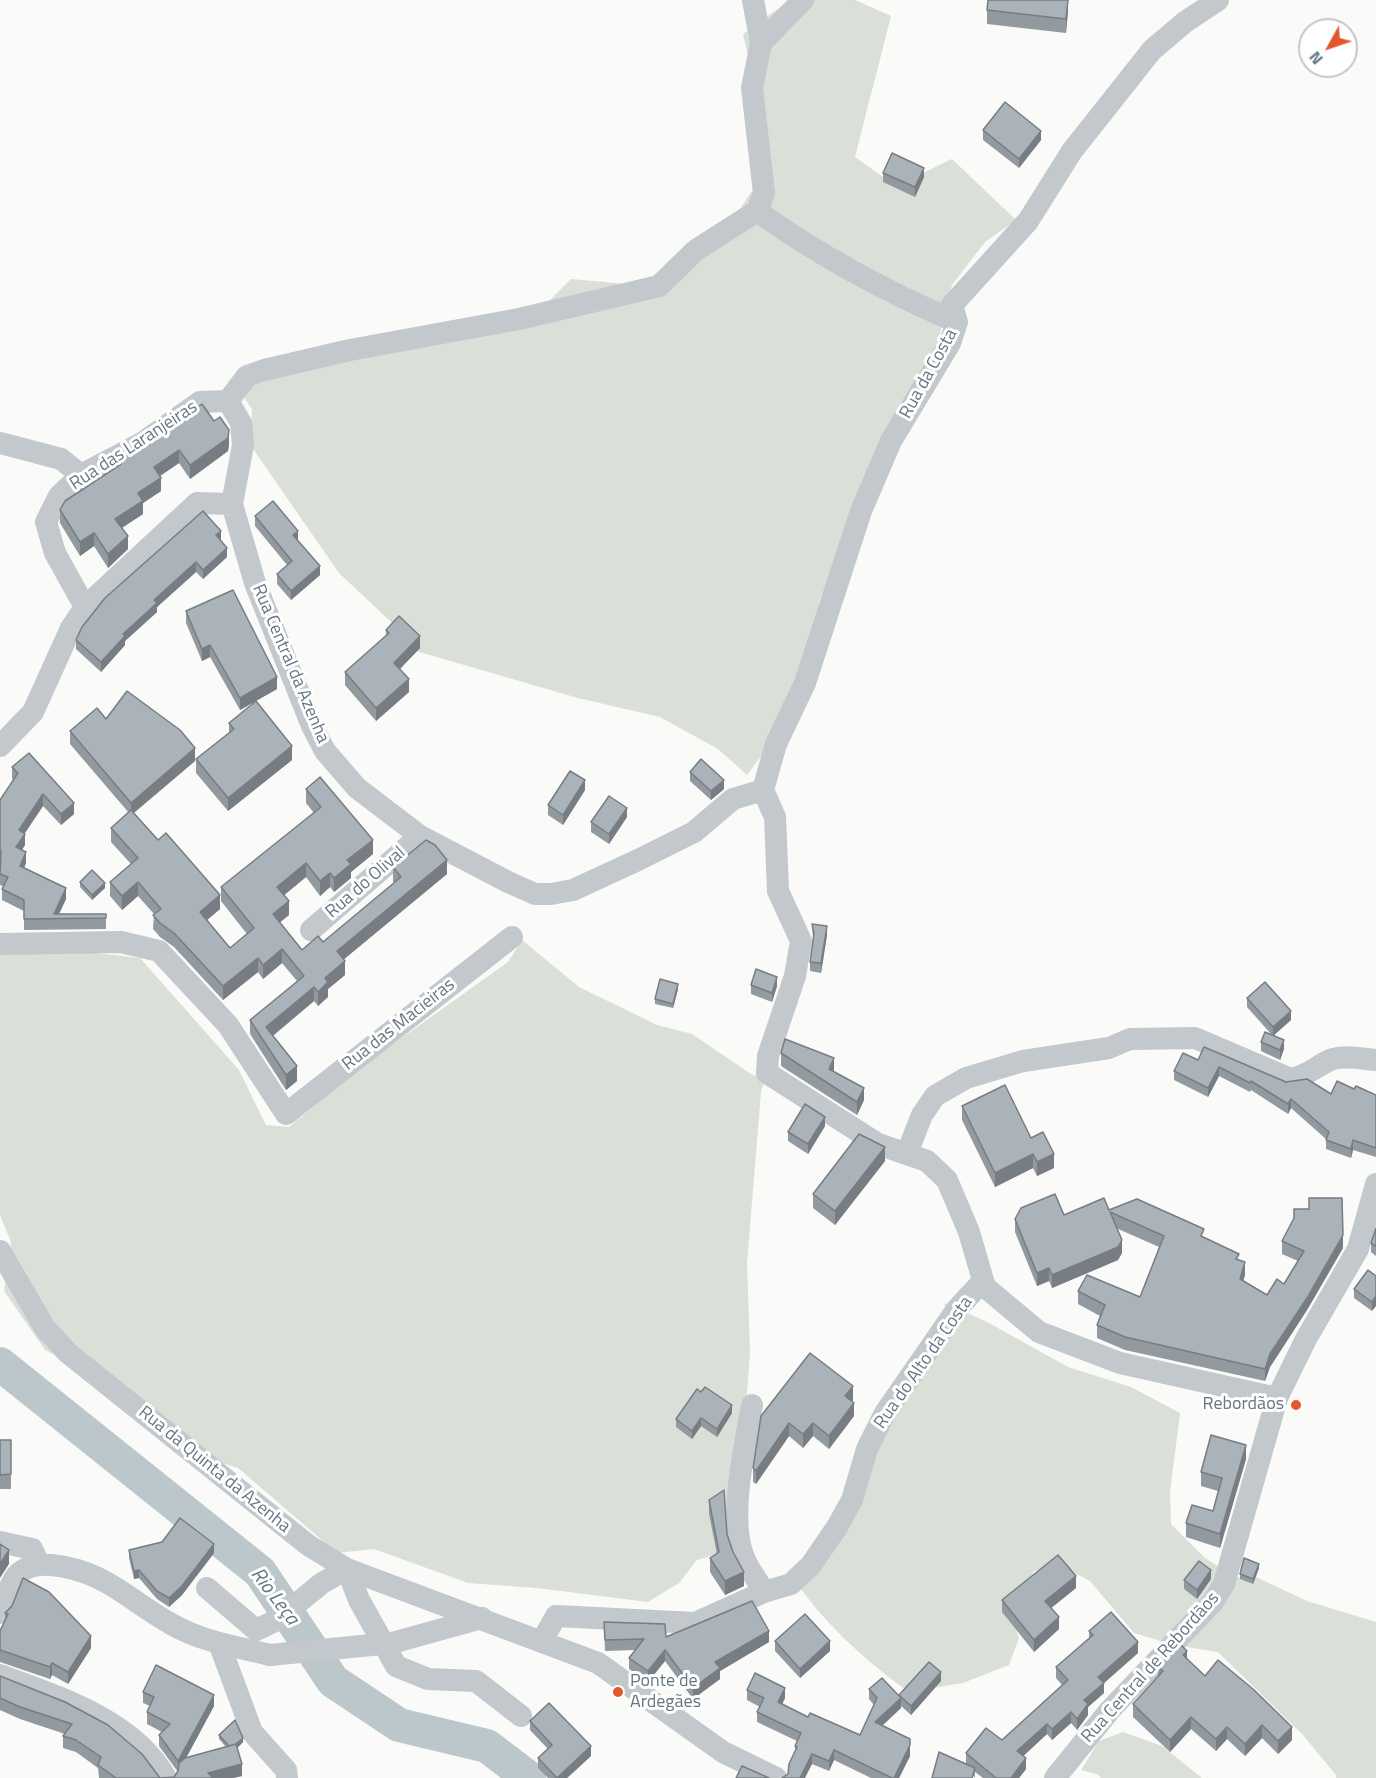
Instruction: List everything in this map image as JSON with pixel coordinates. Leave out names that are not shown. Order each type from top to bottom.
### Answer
[{"type":"street","points":[[228,401],[247,376],[264,370],[350,350],[519,319],[659,286],[696,250],[757,211],[764,193],[752,88],[761,43],[753,0]]},
{"type":"street","points":[[761,43],[803,0]]},
{"type":"street","name":"Rua da Costa","points":[[763,790],[776,744],[805,683],[825,627],[861,511],[891,441],[950,343],[957,322],[952,305],[1028,220],[1072,151],[1110,100],[1152,50],[1185,22],[1218,0]]},
{"type":"street","points":[[757,211],[808,248],[886,291],[957,322]]},
{"type":"street","name":"Rua das Laranjeiras","points":[[85,607],[55,554],[46,522],[59,496],[81,475],[142,443],[200,402],[228,401]]},
{"type":"street","name":"Rua Central da Azenha","points":[[228,401],[241,423],[243,445],[232,504],[255,584],[312,726],[326,751],[357,788],[420,836],[535,894],[573,890],[694,832],[733,799],[763,790]]},
{"type":"street","points":[[0,443],[61,459],[81,475]]},
{"type":"street","points":[[0,746],[33,712],[71,628],[85,607],[196,503],[232,504]]},
{"type":"street","points":[[763,790],[775,817],[778,891],[801,941],[795,976],[768,1056],[767,1073],[878,1144],[927,1161],[947,1180],[969,1232],[985,1287],[1039,1332],[1120,1363],[1277,1398]]},
{"type":"street","name":"Rua do Olival","points":[[311,930],[420,836]]},
{"type":"street","name":"Rua das Macieiras","points":[[0,944],[121,942],[159,951],[228,1025],[286,1114],[512,937]]},
{"type":"street","points":[[907,1153],[922,1114],[935,1096],[966,1078],[1023,1061],[1109,1048],[1130,1039],[1195,1038],[1291,1079],[1305,1076],[1330,1060],[1342,1057],[1376,1060]]},
{"type":"street","name":"Rua Central de Rebordãos","points":[[1055,1778],[1110,1710],[1213,1602],[1229,1570],[1277,1398],[1306,1339],[1358,1249],[1376,1184]]},
{"type":"street","name":"Rua da Quinta da Azenha","points":[[0,1251],[45,1328],[68,1353],[308,1545],[347,1569],[482,1618]]},
{"type":"street","name":"Rua do Alto da Costa","points":[[542,1641],[556,1616],[695,1623],[764,1592],[791,1584],[817,1555],[852,1500],[867,1449],[885,1413],[957,1309],[983,1281]]},
{"type":"street","points":[[752,1405],[740,1476],[739,1524],[744,1558],[764,1592]]},
{"type":"street","points":[[0,1542],[32,1549],[39,1564]]},
{"type":"street","points":[[0,1613],[15,1576],[39,1564],[75,1567],[118,1587],[175,1626],[219,1643],[270,1654],[392,1642],[482,1618],[598,1663],[723,1752],[776,1778]]},
{"type":"street","points":[[207,1588],[255,1630],[277,1620],[322,1583],[347,1569],[359,1600],[396,1666],[428,1679],[476,1681],[520,1716]]},
{"type":"street","points":[[219,1643],[252,1732],[286,1770],[287,1778]]},
{"type":"street","points":[[0,1675],[66,1699],[129,1735],[157,1761],[166,1778]]},
{"type":"shaded area","points":[[790,0],[855,0],[891,16],[855,157],[896,186],[952,159],[1016,220],[985,242],[952,285],[938,341],[857,529],[820,599],[809,664],[768,747],[747,775],[718,749],[660,717],[578,698],[409,649],[390,621],[339,573],[251,446],[252,409],[236,385],[544,306],[571,279],[659,287],[732,221],[757,183],[754,81],[743,34]]},
{"type":"shaded area","points":[[522,940],[579,987],[657,1025],[692,1034],[751,1074],[765,1080],[761,1092],[747,1263],[750,1353],[735,1549],[697,1560],[679,1583],[648,1602],[537,1588],[468,1583],[374,1549],[337,1553],[238,1468],[203,1457],[80,1367],[45,1350],[4,1291],[11,1242],[0,1215],[0,953],[42,947],[140,958],[239,1070],[266,1125],[289,1127],[361,1067],[508,962]]},
{"type":"shaded area","points":[[945,1303],[987,1322],[1068,1367],[1131,1387],[1180,1413],[1170,1492],[1171,1524],[1205,1558],[1235,1577],[1256,1577],[1307,1601],[1376,1622],[1376,1778],[1336,1778],[1336,1775],[1302,1734],[1218,1652],[1174,1645],[1134,1633],[1090,1581],[1059,1565],[1034,1571],[1009,1610],[1019,1638],[1009,1665],[963,1683],[909,1692],[877,1668],[829,1623],[792,1574],[862,1480],[944,1314]]},
{"type":"shaded area","points":[[1123,1732],[1162,1746],[1202,1778],[1101,1778],[1097,1774],[1081,1770],[1099,1741]]},
{"type":"building","points":[[988,0],[1068,0],[1066,19],[987,10]]},
{"type":"building","points":[[1005,102],[1041,131],[1019,159],[983,130]]},
{"type":"building","points":[[892,153],[924,168],[915,187],[883,173]]},
{"type":"building","points":[[202,404],[214,421],[220,417],[229,430],[228,438],[190,465],[179,450],[154,467],[161,478],[138,493],[143,501],[115,519],[128,536],[108,554],[94,533],[80,542],[60,510],[65,501],[121,464],[119,461]]},
{"type":"building","points":[[273,501],[298,531],[293,535],[320,566],[291,591],[277,574],[292,561],[255,516]]},
{"type":"building","points":[[203,511],[221,531],[216,535],[227,548],[203,570],[196,562],[154,600],[157,603],[123,634],[125,636],[101,662],[76,640],[82,627],[105,598]]},
{"type":"building","points":[[233,590],[277,677],[240,698],[210,645],[202,649],[186,611]]},
{"type":"building","points":[[399,616],[420,636],[394,663],[409,679],[376,708],[345,672],[389,633],[386,630]]},
{"type":"building","points":[[127,691],[180,730],[195,748],[131,803],[70,731],[97,708],[106,719]]},
{"type":"building","points":[[256,701],[292,746],[228,798],[196,759],[234,729],[229,723]]},
{"type":"building","points":[[29,753],[74,803],[61,814],[43,794],[19,830],[25,834],[16,847],[26,852],[20,866],[66,888],[54,914],[106,914],[106,918],[24,919],[24,900],[2,889],[8,877],[0,874],[0,800],[18,773],[12,767]]},
{"type":"building","points":[[701,759],[724,780],[711,791],[690,772]]},
{"type":"building","points":[[570,771],[585,780],[563,815],[548,805]]},
{"type":"building","points":[[320,777],[373,840],[347,860],[351,864],[334,878],[330,873],[320,881],[306,863],[277,887],[289,901],[273,914],[302,950],[318,936],[323,942],[401,877],[393,867],[426,840],[435,845],[447,860],[337,951],[345,961],[325,978],[328,982],[318,992],[314,987],[266,1027],[297,1066],[286,1075],[250,1020],[304,976],[282,949],[263,965],[258,958],[223,986],[174,933],[153,915],[161,909],[138,882],[122,896],[110,882],[138,858],[111,828],[131,810],[158,840],[166,833],[220,895],[200,912],[230,948],[254,928],[221,887],[321,807],[306,789]]},
{"type":"building","points":[[609,796],[627,808],[609,834],[591,822]]},
{"type":"building","points":[[92,870],[105,883],[92,895],[80,882]]},
{"type":"building","points":[[812,924],[827,926],[821,963],[810,962],[814,934]]},
{"type":"building","points":[[756,969],[777,977],[772,993],[751,985]]},
{"type":"building","points":[[660,979],[678,984],[673,1004],[655,999]]},
{"type":"building","points":[[1265,982],[1291,1011],[1273,1027],[1247,998]]},
{"type":"building","points":[[1265,1032],[1284,1040],[1280,1050],[1261,1042]]},
{"type":"building","points":[[785,1039],[834,1058],[829,1069],[864,1088],[857,1102],[781,1053]]},
{"type":"building","points":[[1204,1047],[1286,1082],[1307,1079],[1331,1094],[1337,1081],[1376,1095],[1376,1148],[1353,1140],[1351,1149],[1326,1140],[1329,1132],[1291,1099],[1288,1104],[1251,1081],[1250,1083],[1219,1067],[1208,1088],[1174,1071],[1183,1053],[1198,1060]]},
{"type":"building","points":[[1005,1085],[1031,1138],[1043,1132],[1054,1154],[1037,1162],[1033,1154],[995,1173],[962,1106]]},
{"type":"building","points":[[805,1104],[825,1117],[808,1144],[788,1132]]},
{"type":"building","points":[[859,1134],[885,1147],[835,1211],[813,1194]]},
{"type":"building","points":[[1055,1194],[1064,1215],[1104,1198],[1109,1210],[1137,1199],[1204,1229],[1201,1236],[1239,1254],[1236,1259],[1245,1262],[1240,1279],[1267,1295],[1277,1279],[1284,1284],[1304,1251],[1282,1241],[1294,1218],[1294,1209],[1309,1209],[1309,1198],[1342,1198],[1343,1235],[1307,1298],[1270,1354],[1265,1369],[1125,1337],[1097,1325],[1105,1305],[1078,1291],[1087,1275],[1140,1297],[1164,1236],[1110,1212],[1122,1240],[1118,1247],[1052,1275],[1049,1268],[1037,1273],[1015,1219],[1021,1208]]},
{"type":"building","points":[[1376,1228],[1376,1246],[1371,1243]]},
{"type":"building","points":[[1368,1270],[1376,1276],[1376,1296],[1372,1302],[1354,1289]]},
{"type":"building","points":[[810,1353],[853,1386],[845,1396],[854,1403],[829,1436],[813,1423],[803,1434],[789,1423],[756,1471],[753,1468],[761,1416]]},
{"type":"building","points":[[705,1387],[732,1405],[717,1429],[701,1418],[692,1431],[676,1419],[697,1389],[701,1392]]},
{"type":"building","points":[[1211,1435],[1246,1445],[1220,1534],[1186,1523],[1192,1505],[1213,1511],[1222,1478],[1201,1472]]},
{"type":"building","points":[[0,1440],[11,1440],[11,1474],[0,1475]]},
{"type":"building","points":[[724,1490],[727,1534],[733,1552],[744,1572],[725,1581],[710,1558],[719,1552],[709,1500]]},
{"type":"building","points":[[180,1518],[214,1544],[182,1586],[169,1598],[157,1591],[139,1570],[134,1571],[129,1550],[162,1542]]},
{"type":"building","points":[[0,1544],[9,1550],[0,1564]]},
{"type":"building","points":[[1058,1555],[1076,1576],[1045,1601],[1059,1617],[1034,1640],[1002,1600]]},
{"type":"building","points":[[1244,1558],[1259,1564],[1253,1579],[1240,1574]]},
{"type":"building","points":[[1199,1561],[1211,1570],[1197,1590],[1184,1580]]},
{"type":"building","points":[[23,1578],[49,1592],[91,1636],[68,1672],[52,1663],[50,1667],[0,1650],[0,1631],[8,1614],[5,1613],[12,1606]]},
{"type":"building","points":[[752,1601],[769,1631],[715,1662],[720,1668],[693,1688],[665,1650],[648,1671],[629,1658],[644,1639],[605,1640],[604,1622],[665,1624],[666,1637]]},
{"type":"building","points":[[1111,1612],[1138,1642],[1098,1677],[1104,1683],[1084,1700],[1088,1704],[1077,1719],[1071,1712],[1052,1729],[1047,1724],[1017,1751],[1026,1758],[1011,1778],[996,1778],[966,1753],[986,1728],[1002,1740],[1068,1680],[1056,1667],[1093,1635],[1089,1631]]},
{"type":"building","points":[[805,1614],[830,1641],[800,1669],[775,1641]]},
{"type":"building","points":[[1180,1644],[1187,1651],[1183,1655],[1205,1676],[1218,1660],[1253,1689],[1292,1727],[1278,1741],[1262,1725],[1245,1744],[1227,1727],[1216,1739],[1191,1717],[1170,1740],[1133,1704],[1163,1671],[1158,1667]]},
{"type":"building","points":[[929,1662],[941,1672],[911,1706],[899,1695]]},
{"type":"building","points":[[156,1665],[214,1695],[178,1761],[159,1735],[170,1724],[147,1712],[154,1697],[143,1692]]},
{"type":"building","points":[[755,1673],[785,1688],[778,1702],[808,1717],[810,1713],[860,1735],[877,1698],[869,1689],[882,1678],[901,1698],[875,1722],[910,1739],[910,1745],[894,1778],[834,1750],[829,1761],[812,1754],[800,1778],[782,1778],[788,1774],[789,1764],[801,1733],[757,1712],[764,1698],[747,1690]]},
{"type":"building","points":[[0,1676],[65,1702],[108,1725],[142,1754],[160,1778],[116,1778],[98,1765],[101,1757],[76,1740],[63,1736],[72,1724],[0,1698]]},
{"type":"building","points":[[549,1703],[591,1746],[557,1778],[538,1758],[552,1745],[530,1721]]},
{"type":"building","points":[[235,1720],[243,1738],[229,1746],[219,1735]]},
{"type":"building","points":[[236,1744],[242,1764],[208,1773],[213,1778],[160,1778],[174,1777],[179,1763],[185,1758]]},
{"type":"building","points":[[939,1752],[975,1768],[972,1778],[932,1778]]},
{"type":"building","points":[[742,1766],[769,1778],[736,1778]]},
{"type":"waterway","name":"Rio Leça","points":[[0,1364],[260,1572],[333,1681],[399,1725],[487,1746],[529,1778]]},
{"type":"place","name":"Rebordãos","points":[[1296,1405]]},
{"type":"place","name":"Ponte de Ardegães","points":[[618,1692]]}]
